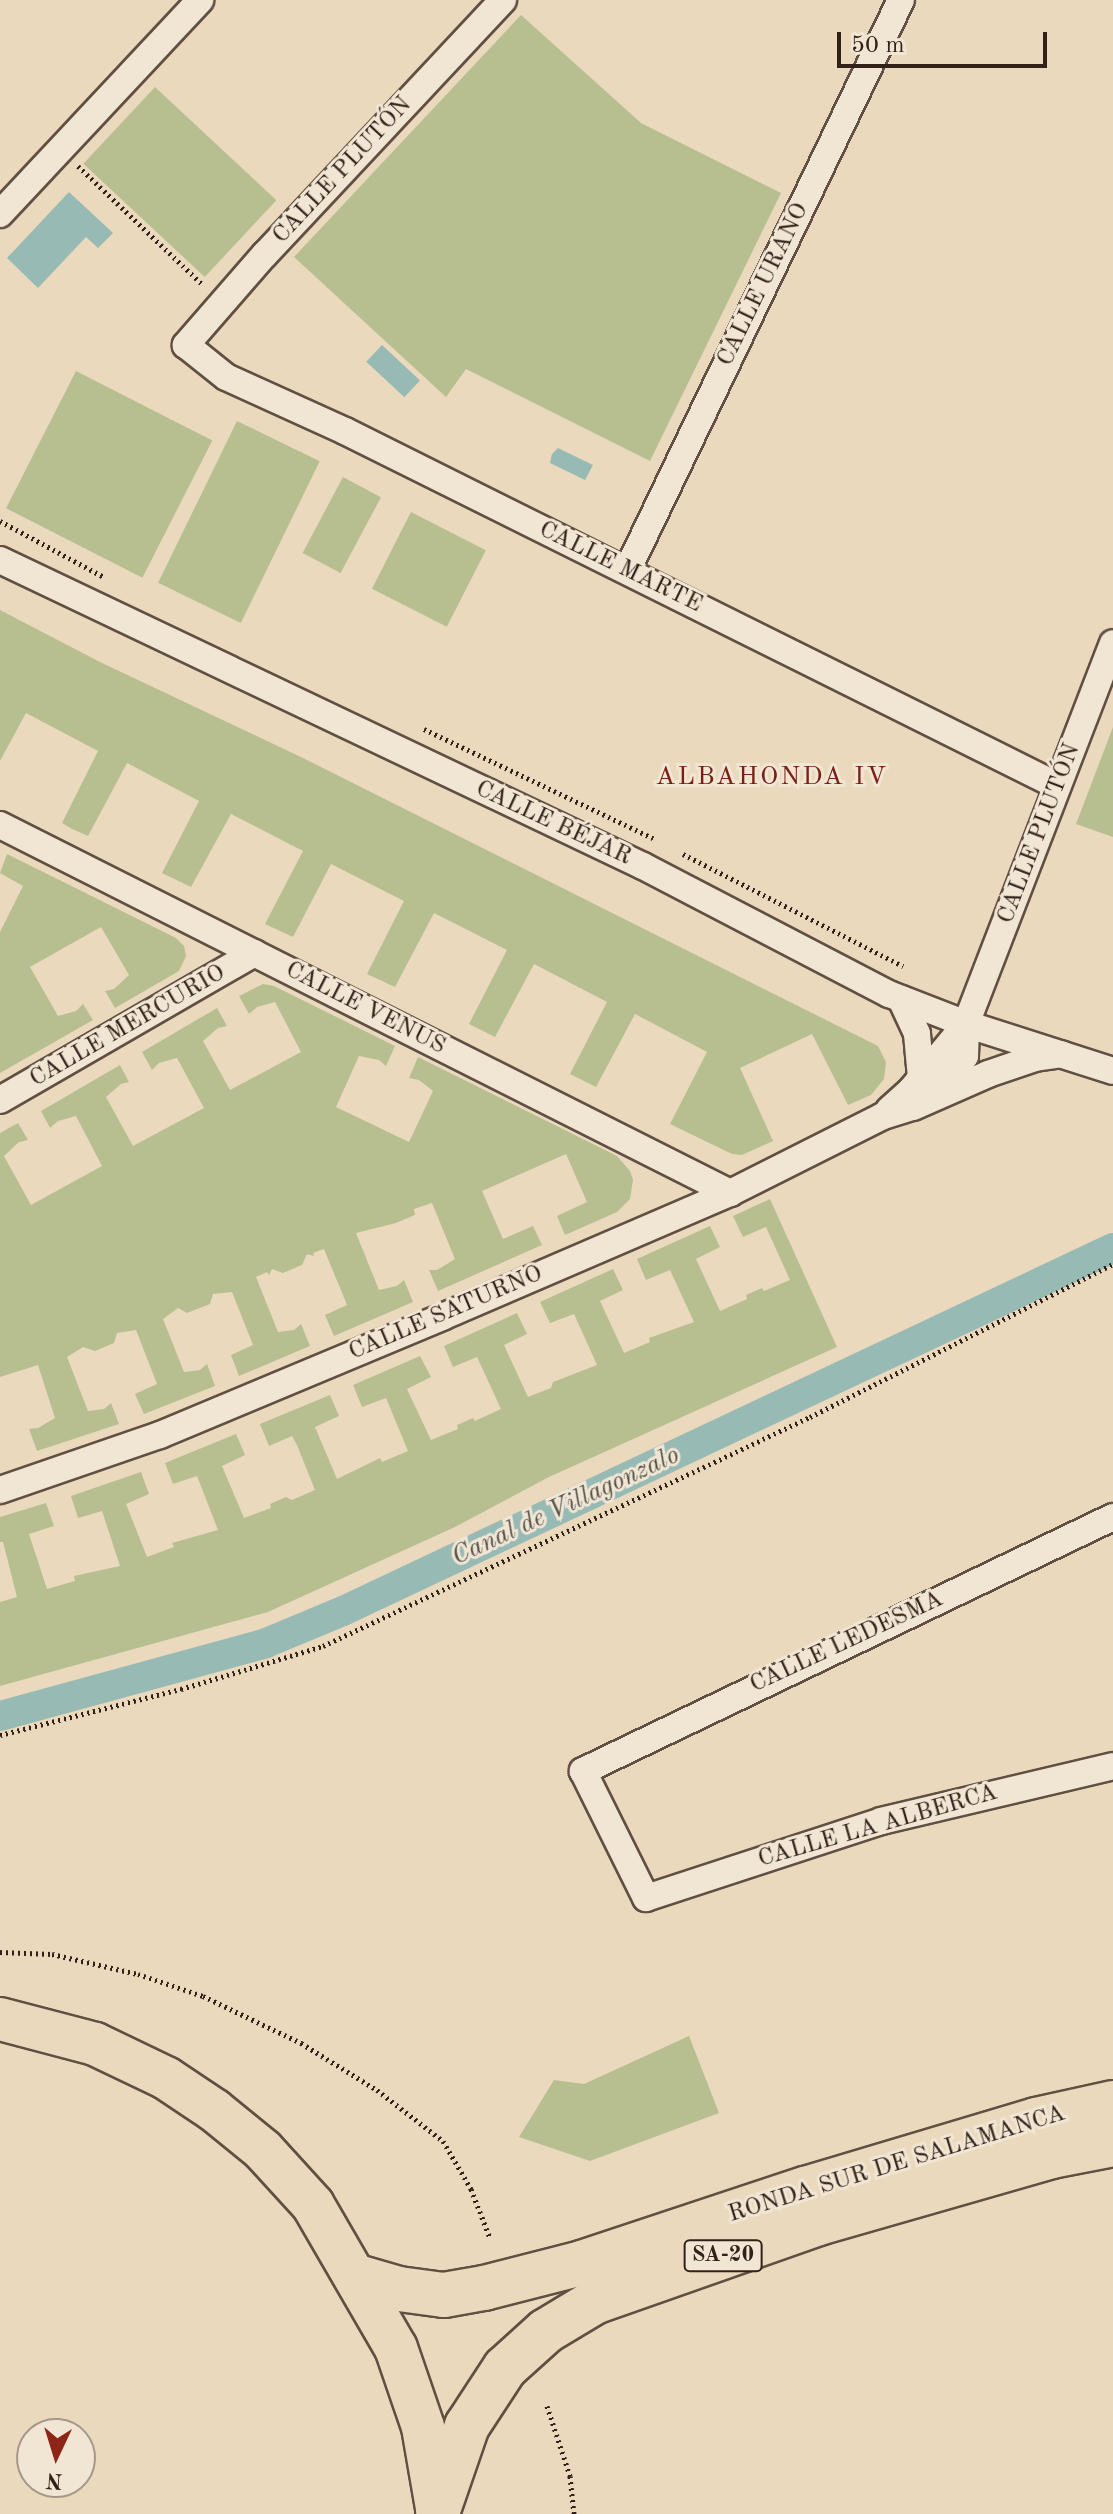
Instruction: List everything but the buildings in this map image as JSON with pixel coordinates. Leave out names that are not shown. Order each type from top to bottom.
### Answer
[{"type":"highway","name":"RONDA SUR DE SALAMANCA","points":[[357,2277],[399,2289],[444,2295],[484,2288],[582,2263],[805,2189],[1022,2125],[1113,2103]]},
{"type":"highway","name":"RONDA SUR DE SALAMANCA","points":[[438,2512],[467,2426],[505,2368],[546,2331],[594,2302],[818,2223],[1052,2156],[1113,2144]]},
{"type":"main road","points":[[0,2019],[95,2044],[166,2078],[214,2110],[263,2150],[313,2205],[396,2348],[423,2427],[438,2512]]},
{"type":"street","points":[[0,214],[200,0]]},
{"type":"street","name":"CALLE PLUTÓN","points":[[186,345],[265,254],[503,0]]},
{"type":"street","name":"CALLE URANO","points":[[627,571],[901,0]]},
{"type":"street","name":"CALLE MARTE","points":[[186,345],[226,377],[627,571],[1058,786]]},
{"type":"street","name":"CALLE BÉJAR","points":[[0,560],[643,866],[822,962],[901,999],[966,1024],[1066,1053],[1113,1071]]},
{"type":"street","name":"CALLE PLUTÓN","points":[[966,1024],[1113,643]]},
{"type":"street","name":"CALLE VENUS","points":[[0,825],[730,1193]]},
{"type":"street","name":"CALLE MERCURIO","points":[[0,1100],[255,953]]},
{"type":"street","points":[[901,999],[917,1034],[930,1086]]},
{"type":"street","name":"CALLE SATURNO","points":[[0,1490],[160,1435],[730,1193],[883,1116],[930,1086],[965,1056],[966,1024]]},
{"type":"street","name":"CALLE SATURNO","points":[[930,1086],[1035,1058],[1066,1053]]},
{"type":"street","name":"CALLE LEDESMA","points":[[646,1898],[583,1771],[1113,1517]]},
{"type":"street","name":"CALLE LA ALBERCA","points":[[646,1898],[881,1821],[1113,1766]]},
{"type":"path","points":[[59,149],[203,285]]},
{"type":"path","points":[[0,1735],[181,1689],[323,1646],[810,1417],[1113,1264]]},
{"type":"path","points":[[0,1952],[52,1954],[138,1974],[203,1996],[301,2043],[377,2090],[443,2141],[471,2189],[490,2238]]},
{"type":"path","points":[[547,2406],[570,2476],[574,2514]]},
{"type":"green space","points":[[521,15],[641,123],[781,193],[650,461],[466,369],[446,397],[294,257]]},
{"type":"green space","points":[[155,87],[276,200],[205,277],[83,164]]},
{"type":"green space","points":[[76,371],[212,440],[142,578],[6,508]]},
{"type":"green space","points":[[237,421],[320,461],[241,623],[158,583]]},
{"type":"green space","points":[[343,477],[381,497],[341,573],[303,553]]},
{"type":"green space","points":[[411,512],[486,550],[447,627],[372,589]]},
{"type":"green space","points":[[0,610],[878,1046],[886,1062],[884,1079],[871,1095],[848,1105],[812,1034],[740,1068],[773,1141],[742,1155],[732,1154],[670,1124],[707,1052],[635,1014],[596,1087],[570,1074],[607,1002],[534,964],[495,1037],[469,1024],[507,950],[434,913],[395,987],[367,974],[404,901],[331,864],[293,937],[265,924],[303,851],[231,814],[191,887],[162,873],[199,801],[127,763],[88,836],[72,829],[62,823],[98,751],[26,713],[0,761]]},
{"type":"green space","points":[[1113,727],[1113,837],[1076,824]]},
{"type":"green space","points":[[7,854],[176,938],[184,946],[186,956],[179,971],[115,1008],[105,991],[114,989],[129,975],[101,927],[30,967],[58,1016],[76,1011],[83,1004],[93,1020],[0,1073],[0,932],[23,886],[0,873]]},
{"type":"green space","points":[[263,984],[274,986],[395,1046],[386,1066],[379,1060],[359,1056],[336,1107],[409,1142],[433,1091],[419,1080],[409,1078],[418,1057],[617,1156],[630,1171],[633,1180],[630,1199],[617,1212],[565,1235],[557,1216],[587,1202],[566,1154],[482,1191],[503,1239],[533,1226],[542,1245],[438,1291],[429,1270],[437,1270],[455,1259],[432,1203],[414,1209],[415,1215],[396,1223],[356,1233],[379,1290],[397,1286],[404,1280],[413,1302],[334,1336],[325,1315],[347,1305],[324,1249],[313,1253],[314,1256],[307,1254],[302,1265],[283,1273],[272,1269],[269,1275],[267,1272],[256,1277],[278,1332],[294,1330],[301,1324],[310,1346],[239,1376],[231,1355],[253,1345],[232,1292],[213,1294],[210,1304],[187,1313],[178,1308],[163,1319],[184,1372],[200,1370],[207,1364],[215,1386],[144,1414],[135,1394],[157,1384],[136,1330],[117,1333],[114,1343],[95,1351],[83,1347],[67,1357],[88,1411],[104,1409],[111,1403],[119,1424],[37,1451],[29,1429],[38,1428],[55,1418],[38,1365],[0,1377],[0,1133],[18,1123],[28,1140],[19,1142],[4,1156],[31,1205],[102,1166],[76,1116],[58,1121],[50,1128],[41,1111],[120,1065],[129,1082],[121,1084],[106,1097],[133,1146],[204,1108],[177,1058],[159,1063],[152,1070],[142,1052],[217,1008],[227,1026],[218,1028],[203,1041],[230,1090],[301,1052],[275,1002],[257,1007],[249,1014],[239,996]]},
{"type":"green space","points":[[770,1199],[837,1347],[549,1477],[455,1527],[268,1612],[0,1686],[0,1602],[17,1597],[3,1542],[0,1542],[0,1517],[46,1503],[54,1526],[29,1534],[47,1589],[75,1581],[74,1576],[120,1566],[102,1511],[78,1518],[71,1496],[141,1472],[149,1494],[126,1504],[147,1557],[174,1547],[172,1543],[218,1530],[197,1476],[173,1484],[165,1463],[236,1434],[245,1455],[222,1466],[244,1518],[271,1508],[270,1504],[286,1497],[292,1500],[315,1490],[297,1445],[292,1436],[269,1446],[260,1424],[330,1395],[339,1416],[315,1427],[337,1479],[380,1458],[382,1462],[408,1451],[386,1398],[362,1407],[353,1385],[420,1356],[431,1377],[407,1389],[431,1440],[458,1429],[457,1425],[501,1409],[477,1357],[453,1367],[444,1346],[517,1313],[527,1334],[504,1345],[528,1397],[551,1388],[553,1382],[597,1365],[574,1314],[550,1323],[540,1302],[613,1269],[623,1290],[600,1301],[624,1353],[650,1342],[649,1338],[694,1322],[670,1270],[646,1280],[637,1259],[710,1226],[720,1247],[696,1259],[720,1311],[747,1299],[746,1295],[790,1280],[766,1227],[743,1237],[733,1216]]},
{"type":"green space","points":[[689,2036],[719,2113],[590,2161],[519,2137],[554,2080],[584,2084]]},
{"type":"water","points":[[69,192],[113,233],[98,248],[86,237],[38,288],[7,258]]},
{"type":"water","points":[[382,345],[420,380],[404,397],[366,362]]},
{"type":"water","points":[[558,448],[593,465],[585,480],[550,463],[552,454]]},
{"type":"waterway","name":"Canal de Villagonzalo","points":[[0,1716],[266,1643],[343,1611],[1113,1248]]},
{"type":"district","name":"ALBAHONDA IV","points":[[772,778]]}]
